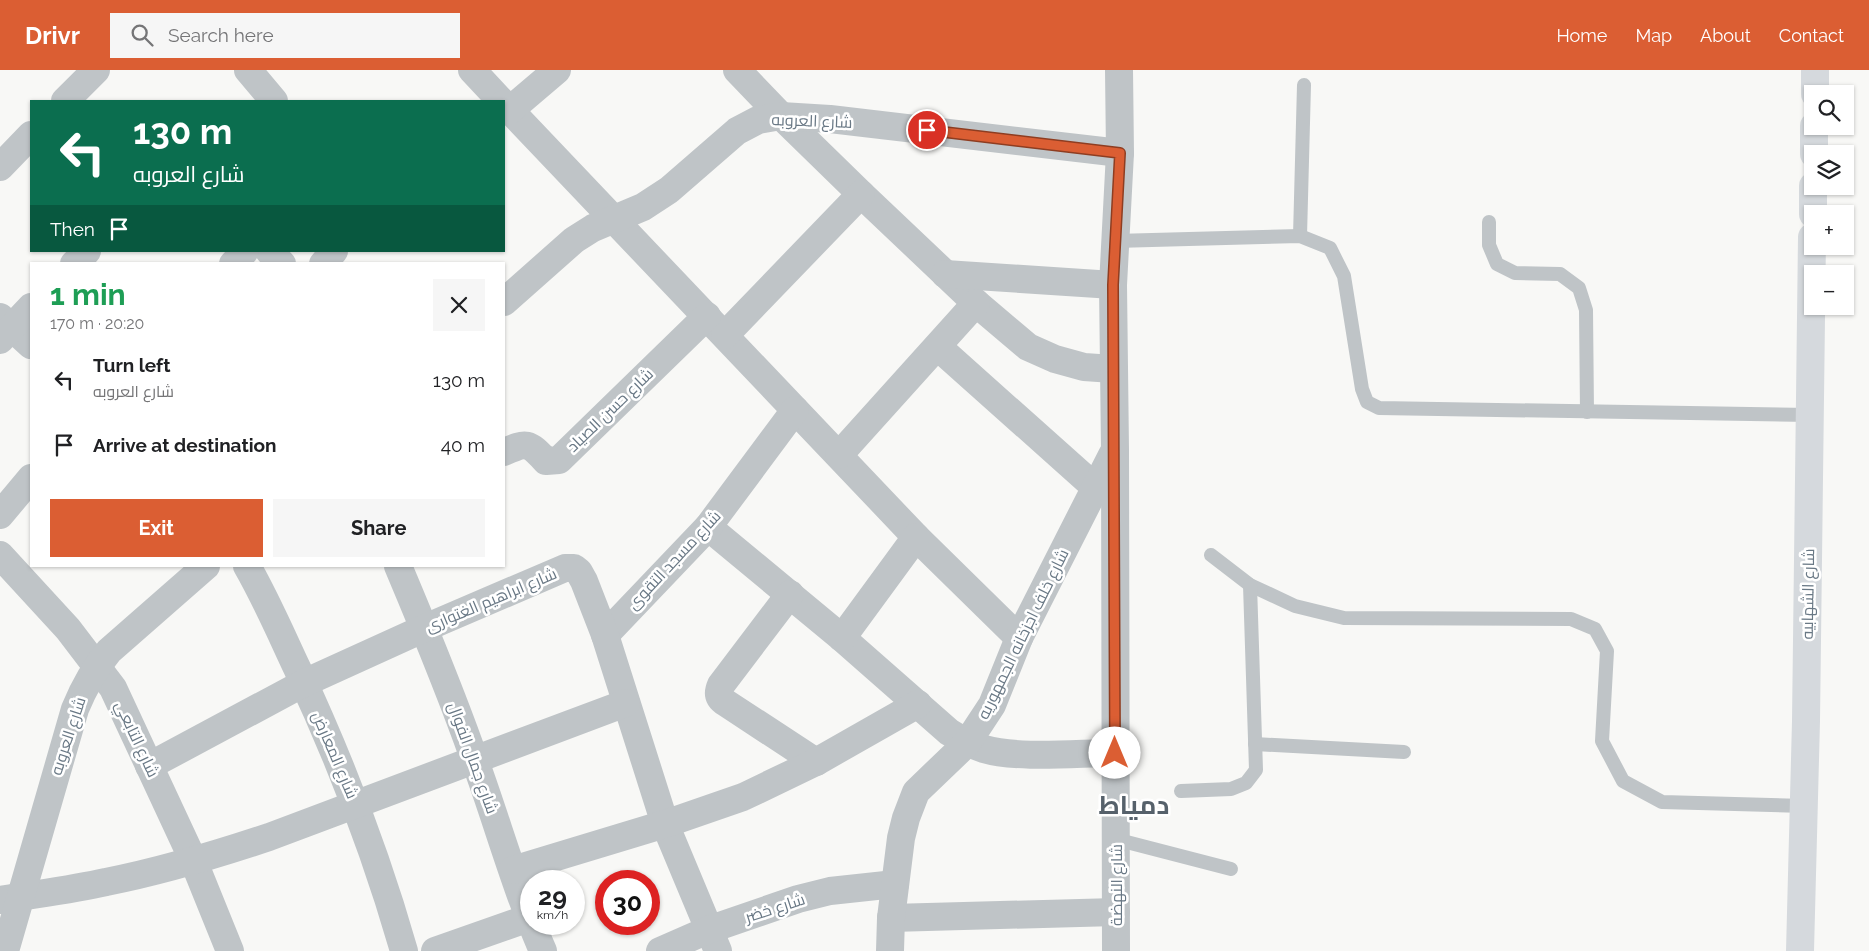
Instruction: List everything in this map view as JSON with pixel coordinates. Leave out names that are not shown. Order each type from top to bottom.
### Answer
[{"type":"highway","points":[[1815,70],[1815,85]]},
{"type":"highway","name":"شارع الشهابيه","points":[[1804,946],[1804,806],[1812,255]]},
{"type":"street","points":[[491,96],[558,70]]},
{"type":"street","points":[[737,70],[781,116],[945,274],[1028,347],[1055,359],[1113,370]]},
{"type":"street","name":"شارع النهضة","points":[[1116,951],[1113,285],[1120,153],[1120,70]]},
{"type":"street","points":[[66,100],[91,72]]},
{"type":"street","points":[[505,110],[707,316],[916,537],[1019,638]]},
{"type":"street","name":"شارع العروبه","points":[[505,301],[574,240],[593,228],[614,221],[643,207],[669,190],[737,131],[758,120],[781,116],[830,119],[1120,153]]},
{"type":"street","points":[[0,166],[30,136]]},
{"type":"street","points":[[725,335],[861,194]]},
{"type":"street","points":[[76,262],[86,252]]},
{"type":"street","points":[[235,262],[244,252]]},
{"type":"street","points":[[270,252],[280,262]]},
{"type":"street","points":[[325,262],[333,252]]},
{"type":"street","points":[[945,274],[1113,285]]},
{"type":"street","points":[[839,455],[938,347],[976,302]]},
{"type":"street","points":[[30,308],[4,328],[30,344]]},
{"type":"street","name":"شارع حسن الصياد","points":[[505,452],[521,444],[527,444],[546,461],[559,460],[707,316]]},
{"type":"street","points":[[938,347],[1096,488]]},
{"type":"street","name":"شارع مسجد التقوى","points":[[605,635],[708,527],[794,410]]},
{"type":"street","name":"شارع خلف اجزخانه الجمهوريه","points":[[890,951],[891,918],[901,838],[916,792],[967,742],[992,705],[1019,638],[1115,450]]},
{"type":"street","points":[[0,515],[30,479]]},
{"type":"street","points":[[708,527],[842,638],[949,732],[967,742],[986,749],[1006,752],[1115,753]]},
{"type":"street","points":[[842,638],[916,537]]},
{"type":"street","name":"شارع التابعي","points":[[0,555],[63,623],[113,688],[194,862],[230,951]]},
{"type":"street","name":"شارع العروبه","points":[[5,951],[10,898],[84,687],[96,666],[119,642],[205,567]]},
{"type":"street","name":"شارع المعارض","points":[[247,567],[260,590],[304,683],[356,804],[374,854],[404,951]]},
{"type":"street","name":"شارع جمال الفوال","points":[[398,567],[425,628],[475,759],[520,891]]},
{"type":"street","name":"شارع ابراهيم الغتوارى","points":[[149,766],[304,683],[425,628],[565,568],[574,568],[579,572],[584,581],[605,635],[665,824],[713,940]]},
{"type":"street","points":[[790,594],[718,692],[720,699],[816,762]]},
{"type":"street","points":[[10,898],[106,882],[194,862],[269,837],[626,703]]},
{"type":"street","points":[[513,870],[665,824],[743,797],[816,762],[918,704]]},
{"type":"street","name":"شارع خضر","points":[[660,951],[713,940],[798,899],[830,891],[895,884]]},
{"type":"street","points":[[891,918],[1116,912]]},
{"type":"street","points":[[435,951],[520,921]]},
{"type":"street","name":"شارع جمال الفوال","points":[[536,935],[543,951]]},
{"type":"lane","points":[[1300,236],[1304,85]]},
{"type":"lane","points":[[1489,222],[1489,245],[1497,264],[1515,273],[1560,274],[1579,288],[1586,310],[1587,412]]},
{"type":"lane","points":[[1115,241],[1300,236],[1330,248],[1344,276],[1362,389],[1367,402],[1379,408],[1810,414]]},
{"type":"lane","points":[[1211,555],[1250,585],[1295,606],[1344,618],[1571,619],[1595,629],[1607,651],[1602,741],[1623,781],[1662,802],[1804,806]]},
{"type":"lane","points":[[1181,791],[1231,789],[1246,783],[1256,770],[1250,585]]},
{"type":"lane","points":[[1255,744],[1404,752]]},
{"type":"lane","points":[[1115,839],[1231,869]]},
{"type":"district","name":"دمياط","points":[[1134,805]]},
{"type":"route","points":[[927,130],[1120,153],[1113,285],[1115,753]]}]
